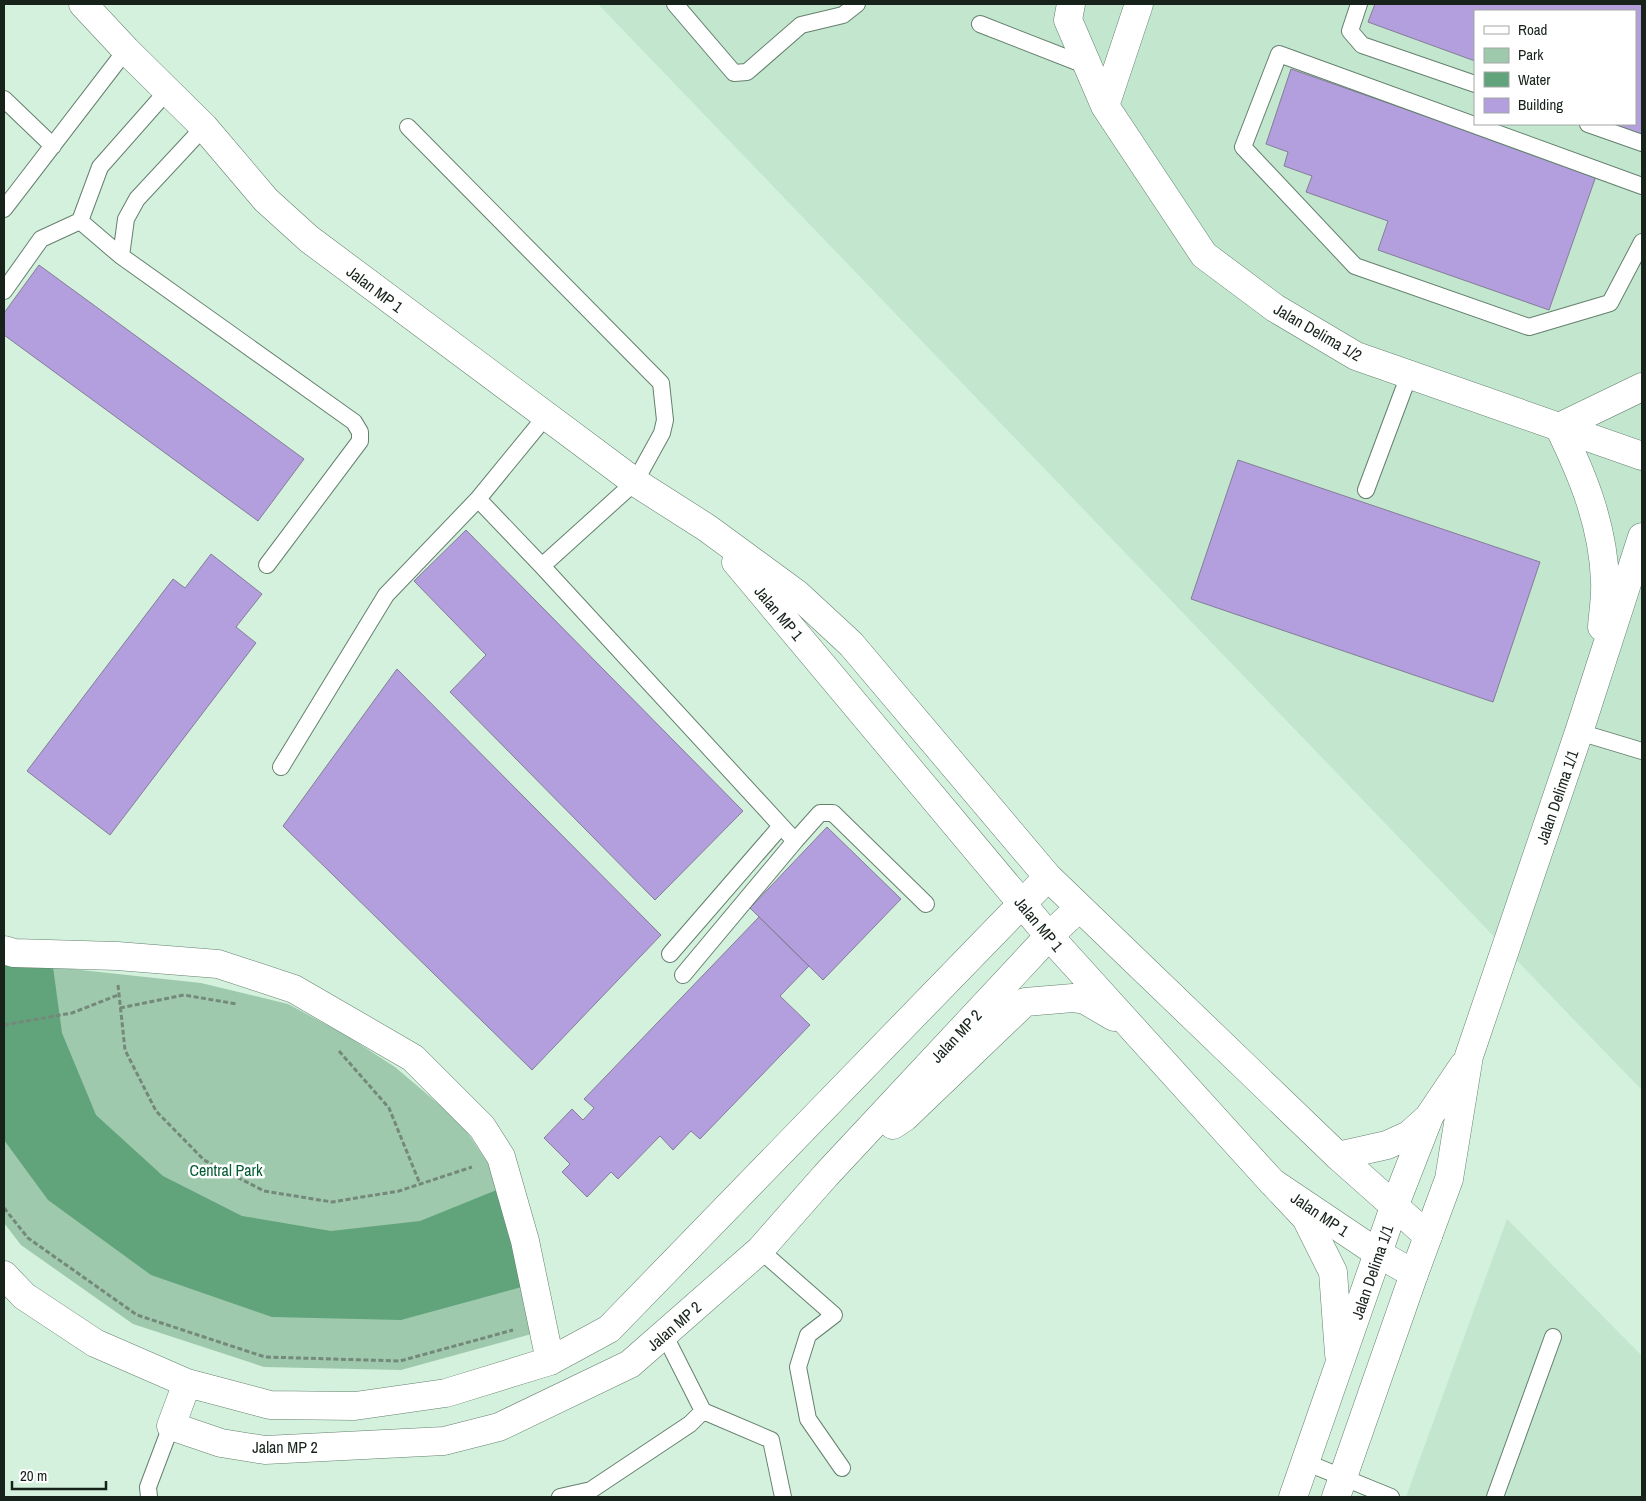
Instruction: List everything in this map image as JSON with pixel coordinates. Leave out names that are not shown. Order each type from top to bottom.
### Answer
[{"type":"street","name":"Jalan MP 1","points":[[83,4],[126,50],[204,127],[266,200],[309,239],[634,482],[707,528],[797,594],[851,644],[1048,877],[1338,1156],[1428,1236]]},
{"type":"street","name":"Jalan Delima 1/2","points":[[1071,4],[1068,20],[1105,106],[1204,255],[1275,308],[1356,356],[1642,456]]},
{"type":"street","points":[[1105,106],[1139,4]]},
{"type":"street","points":[[1600,667],[1605,581],[1600,540],[1591,501],[1577,463],[1559,427],[1642,386]]},
{"type":"street","name":"Jalan MP 1","points":[[707,528],[1049,936],[1272,1182],[1379,1254],[1414,1274]]},
{"type":"street","name":"Jalan Delima 1/1","points":[[1340,1488],[1449,1179],[1469,1056],[1579,732],[1642,537]]},
{"type":"street","points":[[4,1275],[24,1296],[95,1343],[187,1383],[270,1405],[356,1406],[446,1393],[550,1361],[610,1329],[1048,877]]},
{"type":"street","name":"Jalan MP 2","points":[[171,1426],[221,1443],[265,1450],[444,1441],[499,1426],[630,1364],[760,1250],[826,1175],[1049,936],[1079,908]]},
{"type":"street","points":[[4,950],[14,954],[117,956],[218,964],[294,989],[413,1058],[482,1128],[501,1157],[525,1240],[550,1361]]},
{"type":"street","points":[[826,1175],[905,1117],[1025,1002],[1073,998],[1085,1000],[1133,1028]]},
{"type":"street","name":"Jalan Delima 1/1","points":[[1293,1497],[1394,1207],[1430,1115],[1469,1056]]},
{"type":"street","points":[[1338,1156],[1387,1145],[1409,1135],[1430,1115]]},
{"type":"street","points":[[1272,1182],[1306,1218],[1333,1272],[1340,1365]]},
{"type":"street","points":[[171,1426],[187,1383]]},
{"type":"lane","points":[[675,4],[734,73],[746,72],[801,25],[843,15],[857,4]]},
{"type":"lane","points":[[1359,4],[1350,31],[1362,45],[1474,84]]},
{"type":"lane","points":[[980,24],[1115,76]]},
{"type":"lane","points":[[4,209],[126,50]]},
{"type":"lane","points":[[1474,125],[1279,54],[1244,147],[1355,266],[1529,327],[1610,303],[1642,242]]},
{"type":"lane","points":[[4,291],[41,239],[80,221],[100,167],[168,90]]},
{"type":"lane","points":[[4,99],[52,146]]},
{"type":"lane","points":[[1474,125],[1642,186]]},
{"type":"lane","points":[[1591,125],[1642,143]]},
{"type":"lane","points":[[121,256],[126,219],[137,199],[204,127]]},
{"type":"lane","points":[[408,127],[661,384],[665,420],[662,433],[634,482],[542,566]]},
{"type":"lane","points":[[80,221],[121,256],[354,422],[360,432],[360,441],[267,565]]},
{"type":"lane","points":[[1366,490],[1409,375]]},
{"type":"lane","points":[[281,767],[386,594],[478,499],[546,416]]},
{"type":"lane","points":[[478,499],[795,841]]},
{"type":"lane","points":[[1579,732],[1642,751]]},
{"type":"lane","points":[[684,975],[795,841],[820,814],[833,813],[926,904]]},
{"type":"lane","points":[[670,954],[781,826]]},
{"type":"lane","points":[[760,1250],[834,1315],[808,1335],[798,1367],[808,1419],[842,1468]]},
{"type":"lane","points":[[664,1334],[703,1411],[771,1440],[783,1497]]},
{"type":"lane","points":[[1495,1497],[1553,1337]]},
{"type":"lane","points":[[560,1497],[591,1490],[690,1424],[703,1411]]},
{"type":"lane","points":[[149,1497],[148,1487],[171,1426]]},
{"type":"lane","points":[[1305,1462],[1340,1488],[1391,1497]]},
{"type":"path","points":[[117,956],[118,995],[126,1050],[156,1111],[204,1160],[264,1191],[332,1202],[399,1191],[501,1157]]},
{"type":"path","points":[[4,1025],[72,1013],[118,995]]},
{"type":"path","points":[[120,1008],[184,995],[238,1004]]},
{"type":"path","points":[[336,1047],[389,1108],[420,1184]]},
{"type":"path","points":[[4,1208],[28,1238],[137,1315],[265,1358],[400,1361],[542,1322]]},
{"type":"shaded area","points":[[598,4],[1642,4],[1642,1090]]},
{"type":"shaded area","points":[[1507,1219],[1642,1356],[1642,1497],[1406,1497]]},
{"type":"green space","name":"Central Park","points":[[4,952],[53,967],[201,983],[288,1004],[344,1034],[395,1067],[461,1123],[504,1187],[535,1333],[401,1370],[264,1367],[133,1324],[21,1245],[4,1223]]},
{"type":"water","points":[[4,952],[53,967],[62,1033],[96,1115],[163,1176],[242,1216],[331,1231],[420,1221],[504,1187],[529,1285],[401,1320],[272,1317],[151,1275],[48,1200],[4,1140]]},
{"type":"building","points":[[1375,4],[1642,5],[1642,135],[1615,125],[1636,125],[1636,10],[1474,10],[1474,61],[1368,22]]},
{"type":"building","points":[[1291,69],[1596,176],[1549,310],[1378,250],[1388,221],[1306,192],[1312,176],[1284,166],[1288,152],[1266,144]]},
{"type":"building","points":[[39,265],[304,459],[258,521],[4,335],[4,313]]},
{"type":"building","points":[[1238,460],[1540,562],[1493,702],[1191,599]]},
{"type":"building","points":[[466,530],[743,811],[655,900],[450,692],[486,655],[414,581]]},
{"type":"building","points":[[211,554],[262,594],[236,627],[256,643],[110,835],[27,771],[173,579],[185,588]]},
{"type":"building","points":[[397,669],[661,935],[532,1070],[283,826]]},
{"type":"building","points":[[827,827],[901,899],[823,980],[750,908]]},
{"type":"building","points":[[759,917],[809,966],[780,996],[810,1025],[700,1139],[691,1131],[673,1150],[660,1136],[618,1179],[611,1172],[587,1197],[562,1172],[570,1164],[544,1138],[572,1109],[583,1120],[594,1108],[584,1099]]}]
